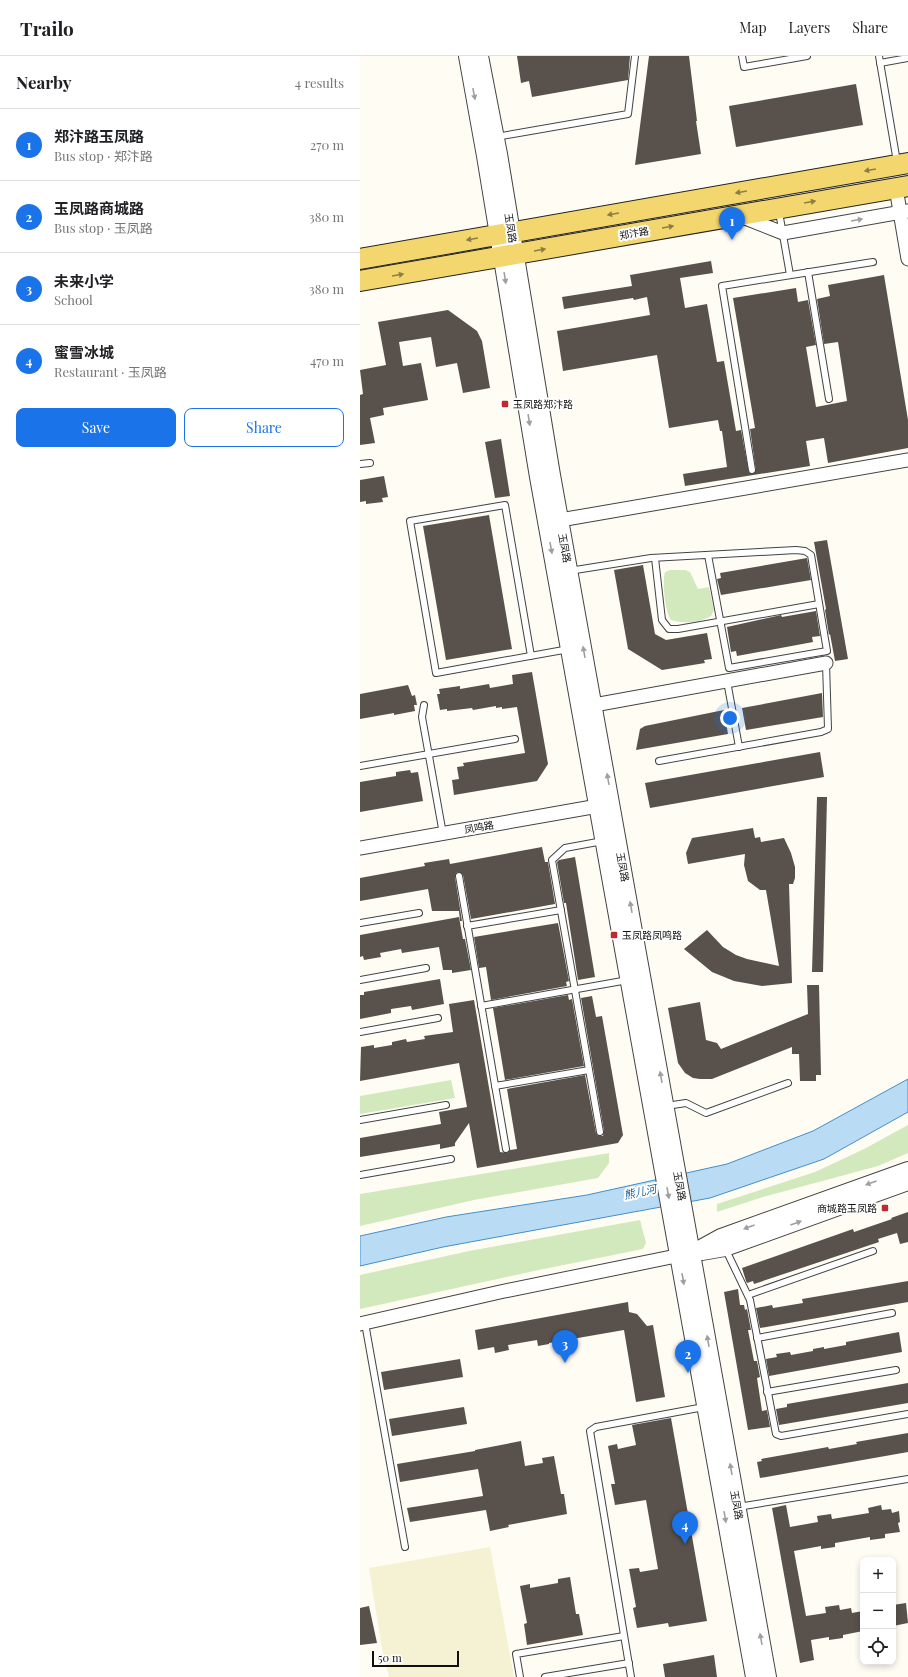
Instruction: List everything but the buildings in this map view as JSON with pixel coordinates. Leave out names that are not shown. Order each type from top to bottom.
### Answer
[{"type":"main road","points":[[360,259],[903,164]]},
{"type":"main road","name":"郑汴路","points":[[360,281],[902,187]]},
{"type":"street","name":"玉凤路","points":[[467,56],[505,234],[570,571],[666,1106],[668,1158]]},
{"type":"street","name":"玉凤路","points":[[480,56],[496,137],[505,234]]},
{"type":"street","points":[[902,187],[908,259]]},
{"type":"street","points":[[738,215],[783,233],[904,212]]},
{"type":"street","name":"玉凤路","points":[[509,255],[538,477],[630,980],[668,1158],[680,1224],[706,1406],[754,1677]]},
{"type":"street","points":[[560,520],[908,460]]},
{"type":"street","points":[[594,705],[826,663]]},
{"type":"street","name":"凤鸣路","points":[[360,848],[598,806]]},
{"type":"street","points":[[685,1255],[720,1237],[908,1170]]},
{"type":"street","points":[[363,1323],[500,1292],[725,1248],[908,1182]]},
{"type":"street","name":"玉凤路","points":[[685,1255],[738,1507],[768,1677]]},
{"type":"lane","points":[[496,137],[628,114],[635,56]]},
{"type":"lane","points":[[742,56],[744,67],[807,56]]},
{"type":"lane","points":[[878,56],[903,164]]},
{"type":"lane","points":[[880,63],[908,58]]},
{"type":"lane","points":[[779,208],[790,275]]},
{"type":"lane","points":[[752,470],[722,286],[873,262]]},
{"type":"lane","points":[[808,272],[829,399]]},
{"type":"lane","points":[[360,464],[370,463]]},
{"type":"lane","points":[[531,656],[505,505],[410,521],[436,673],[531,656],[570,649]]},
{"type":"lane","points":[[570,571],[655,558],[796,550],[806,551],[811,555],[827,651],[729,668],[708,555]]},
{"type":"lane","points":[[655,558],[662,620],[669,629],[678,629],[721,622],[819,604]]},
{"type":"lane","points":[[659,761],[821,732],[828,729],[826,663]]},
{"type":"lane","points":[[727,681],[739,747]]},
{"type":"lane","points":[[424,705],[422,717],[443,834]]},
{"type":"lane","points":[[360,766],[515,739]]},
{"type":"lane","points":[[600,1132],[552,860],[565,848],[605,841]]},
{"type":"lane","points":[[459,876],[506,1149]]},
{"type":"lane","points":[[468,926],[561,910]]},
{"type":"lane","points":[[360,923],[419,913]]},
{"type":"lane","points":[[360,980],[426,968]]},
{"type":"lane","points":[[481,1006],[630,980]]},
{"type":"lane","points":[[360,1032],[438,1018]]},
{"type":"lane","points":[[495,1086],[589,1070]]},
{"type":"lane","points":[[666,1106],[686,1103],[706,1113],[788,1083]]},
{"type":"lane","points":[[360,1120],[446,1105]]},
{"type":"lane","points":[[360,1175],[452,1159]]},
{"type":"lane","points":[[725,1248],[750,1300],[776,1434],[780,1436],[908,1414]]},
{"type":"lane","points":[[748,1295],[874,1251]]},
{"type":"lane","points":[[757,1338],[892,1313]]},
{"type":"lane","points":[[363,1323],[405,1547]]},
{"type":"lane","points":[[767,1392],[896,1370]]},
{"type":"lane","points":[[631,1677],[590,1431],[596,1427],[706,1406]]},
{"type":"lane","points":[[738,1507],[908,1479]]},
{"type":"lane","points":[[520,1677],[516,1654],[624,1636]]},
{"type":"lane","points":[[545,1677],[629,1663]]},
{"type":"shaded area","points":[[490,1547],[514,1677],[389,1677],[382,1649],[369,1568]]},
{"type":"green space","points":[[670,570],[685,570],[690,572],[698,589],[709,587],[714,610],[711,616],[702,620],[691,622],[671,620],[667,611],[664,583],[665,572]]},
{"type":"green space","points":[[451,1080],[455,1098],[360,1114],[360,1096]]},
{"type":"green space","points":[[908,1125],[908,1153],[878,1166],[763,1197],[717,1212],[717,1204],[815,1172],[864,1149]]},
{"type":"green space","points":[[609,1153],[609,1163],[598,1178],[474,1200],[360,1226],[360,1194]]},
{"type":"green space","points":[[640,1220],[646,1243],[643,1249],[360,1309],[360,1275],[469,1251]]},
{"type":"water","name":"熊儿河","points":[[908,1079],[908,1112],[824,1159],[710,1198],[443,1247],[360,1266],[360,1236],[446,1217],[587,1195],[727,1164],[813,1131]]},
{"type":"place","name":"郑汴路玉凤路","points":[[732,240]]},
{"type":"place","name":"玉凤路郑汴路","points":[[505,404]]},
{"type":"place","name":"玉凤路凤鸣路","points":[[614,935]]},
{"type":"place","name":"商城路玉凤路","points":[[885,1208]]},
{"type":"place","name":"未来小学","points":[[565,1363]]},
{"type":"place","name":"玉凤路商城路","points":[[688,1373]]},
{"type":"place","name":"蜜雪冰城","points":[[685,1544]]}]
